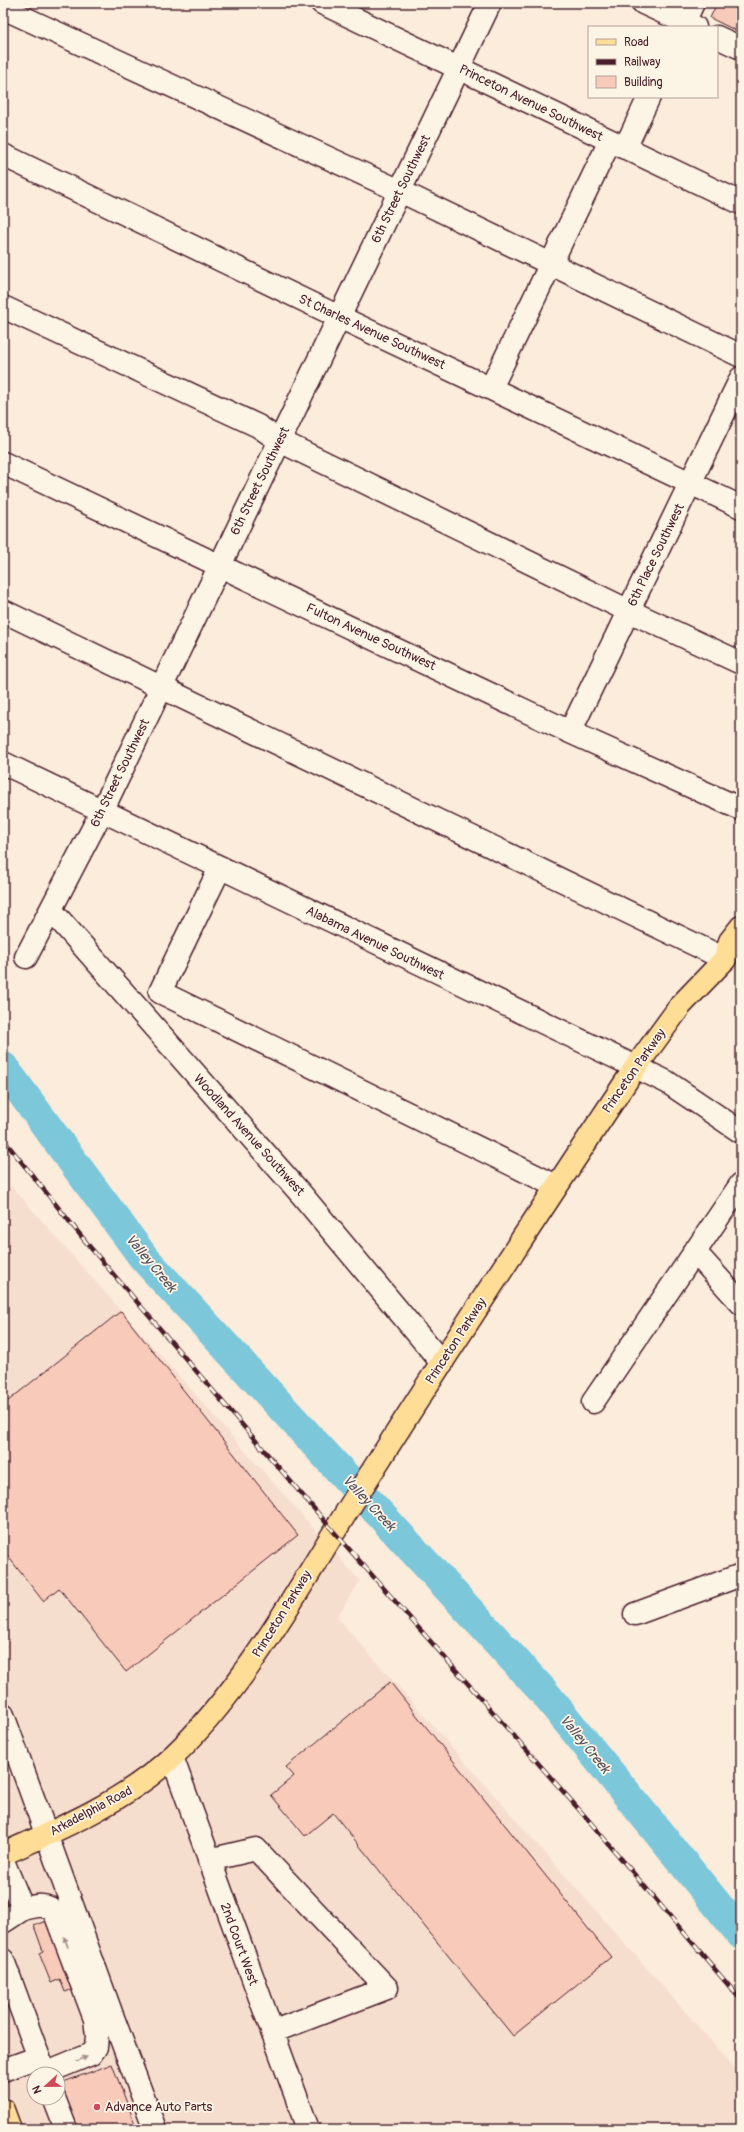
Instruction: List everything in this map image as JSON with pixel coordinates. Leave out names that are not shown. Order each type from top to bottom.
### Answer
[{"type":"main road","name":"Princeton Parkway","points":[[172,1758],[211,1717],[254,1658],[556,1186],[635,1068],[681,1005],[733,953],[730,941],[741,927]]},
{"type":"main road","name":"Arkadelphia Road","points":[[3,1854],[47,1834],[133,1789],[172,1758]]},
{"type":"main road","points":[[3,2110],[10,2129]]},
{"type":"street","name":"Princeton Avenue Southwest","points":[[322,3],[741,203]]},
{"type":"street","name":"6th Street Southwest","points":[[26,957],[52,911],[102,811],[490,3]]},
{"type":"street","points":[[644,3],[689,20]]},
{"type":"street","points":[[3,8],[400,191],[741,356]]},
{"type":"street","points":[[718,37],[741,48]]},
{"type":"street","points":[[491,388],[551,263],[618,145],[648,98]]},
{"type":"street","name":"St Charles Avenue Southwest","points":[[3,155],[741,507]]},
{"type":"street","points":[[3,307],[258,426],[280,441],[629,611],[741,663]]},
{"type":"street","name":"6th Place Southwest","points":[[570,732],[741,378]]},
{"type":"street","name":"Fulton Avenue Southwest","points":[[3,463],[220,564],[570,732],[741,809]]},
{"type":"street","points":[[3,611],[161,687],[733,953]]},
{"type":"street","name":"Alabama Avenue Southwest","points":[[3,763],[635,1068],[667,1082],[741,1132]]},
{"type":"street","points":[[220,868],[160,992],[556,1186]]},
{"type":"street","name":"Woodland Avenue Southwest","points":[[52,911],[302,1195],[442,1363]]},
{"type":"street","points":[[593,1402],[694,1251],[741,1184]]},
{"type":"street","points":[[694,1251],[741,1303]]},
{"type":"street","points":[[635,1614],[741,1575]]},
{"type":"street","points":[[3,1716],[155,2129]]},
{"type":"street","name":"2nd Court West","points":[[172,1758],[308,2129]]},
{"type":"street","points":[[209,1860],[256,1848],[388,1988],[272,2032]]},
{"type":"street","points":[[3,1861],[23,1909]]},
{"type":"street","points":[[3,1922],[23,1909],[38,1906],[46,1906],[55,1913],[96,2024],[96,2047],[91,2054],[50,2066]]},
{"type":"street","points":[[3,1960],[42,2066]]},
{"type":"street","points":[[3,2070],[26,2069]]},
{"type":"street","points":[[130,2093],[143,2129]]},
{"type":"street","points":[[57,2106],[66,2129]]},
{"type":"shaded area","points":[[11,1186],[360,1581],[337,1617],[741,2075],[741,2129],[3,2129],[3,1193]]},
{"type":"building","points":[[717,3],[741,3],[741,33],[710,18]]},
{"type":"building","points":[[121,1311],[298,1535],[126,1672],[59,1588],[43,1601],[3,1550],[3,1405]]},
{"type":"building","points":[[390,1682],[611,1957],[513,2036],[333,1813],[305,1836],[271,1795],[294,1776],[286,1767]]},
{"type":"building","points":[[49,1920],[79,1987],[65,1992],[60,1979],[51,1983],[39,1953],[43,1951],[34,1926]]},
{"type":"building","name":"Advance Auto Parts","points":[[112,2064],[137,2129],[75,2129],[66,2105],[66,2081]]},
{"type":"waterway","name":"Valley Creek","points":[[3,1067],[144,1258],[542,1690],[741,1934]]},
{"type":"railway","points":[[3,1139],[90,1247],[334,1532],[590,1822],[741,2000]]},
{"type":"place","name":"Advance Auto Parts","points":[[97,2107]]}]
